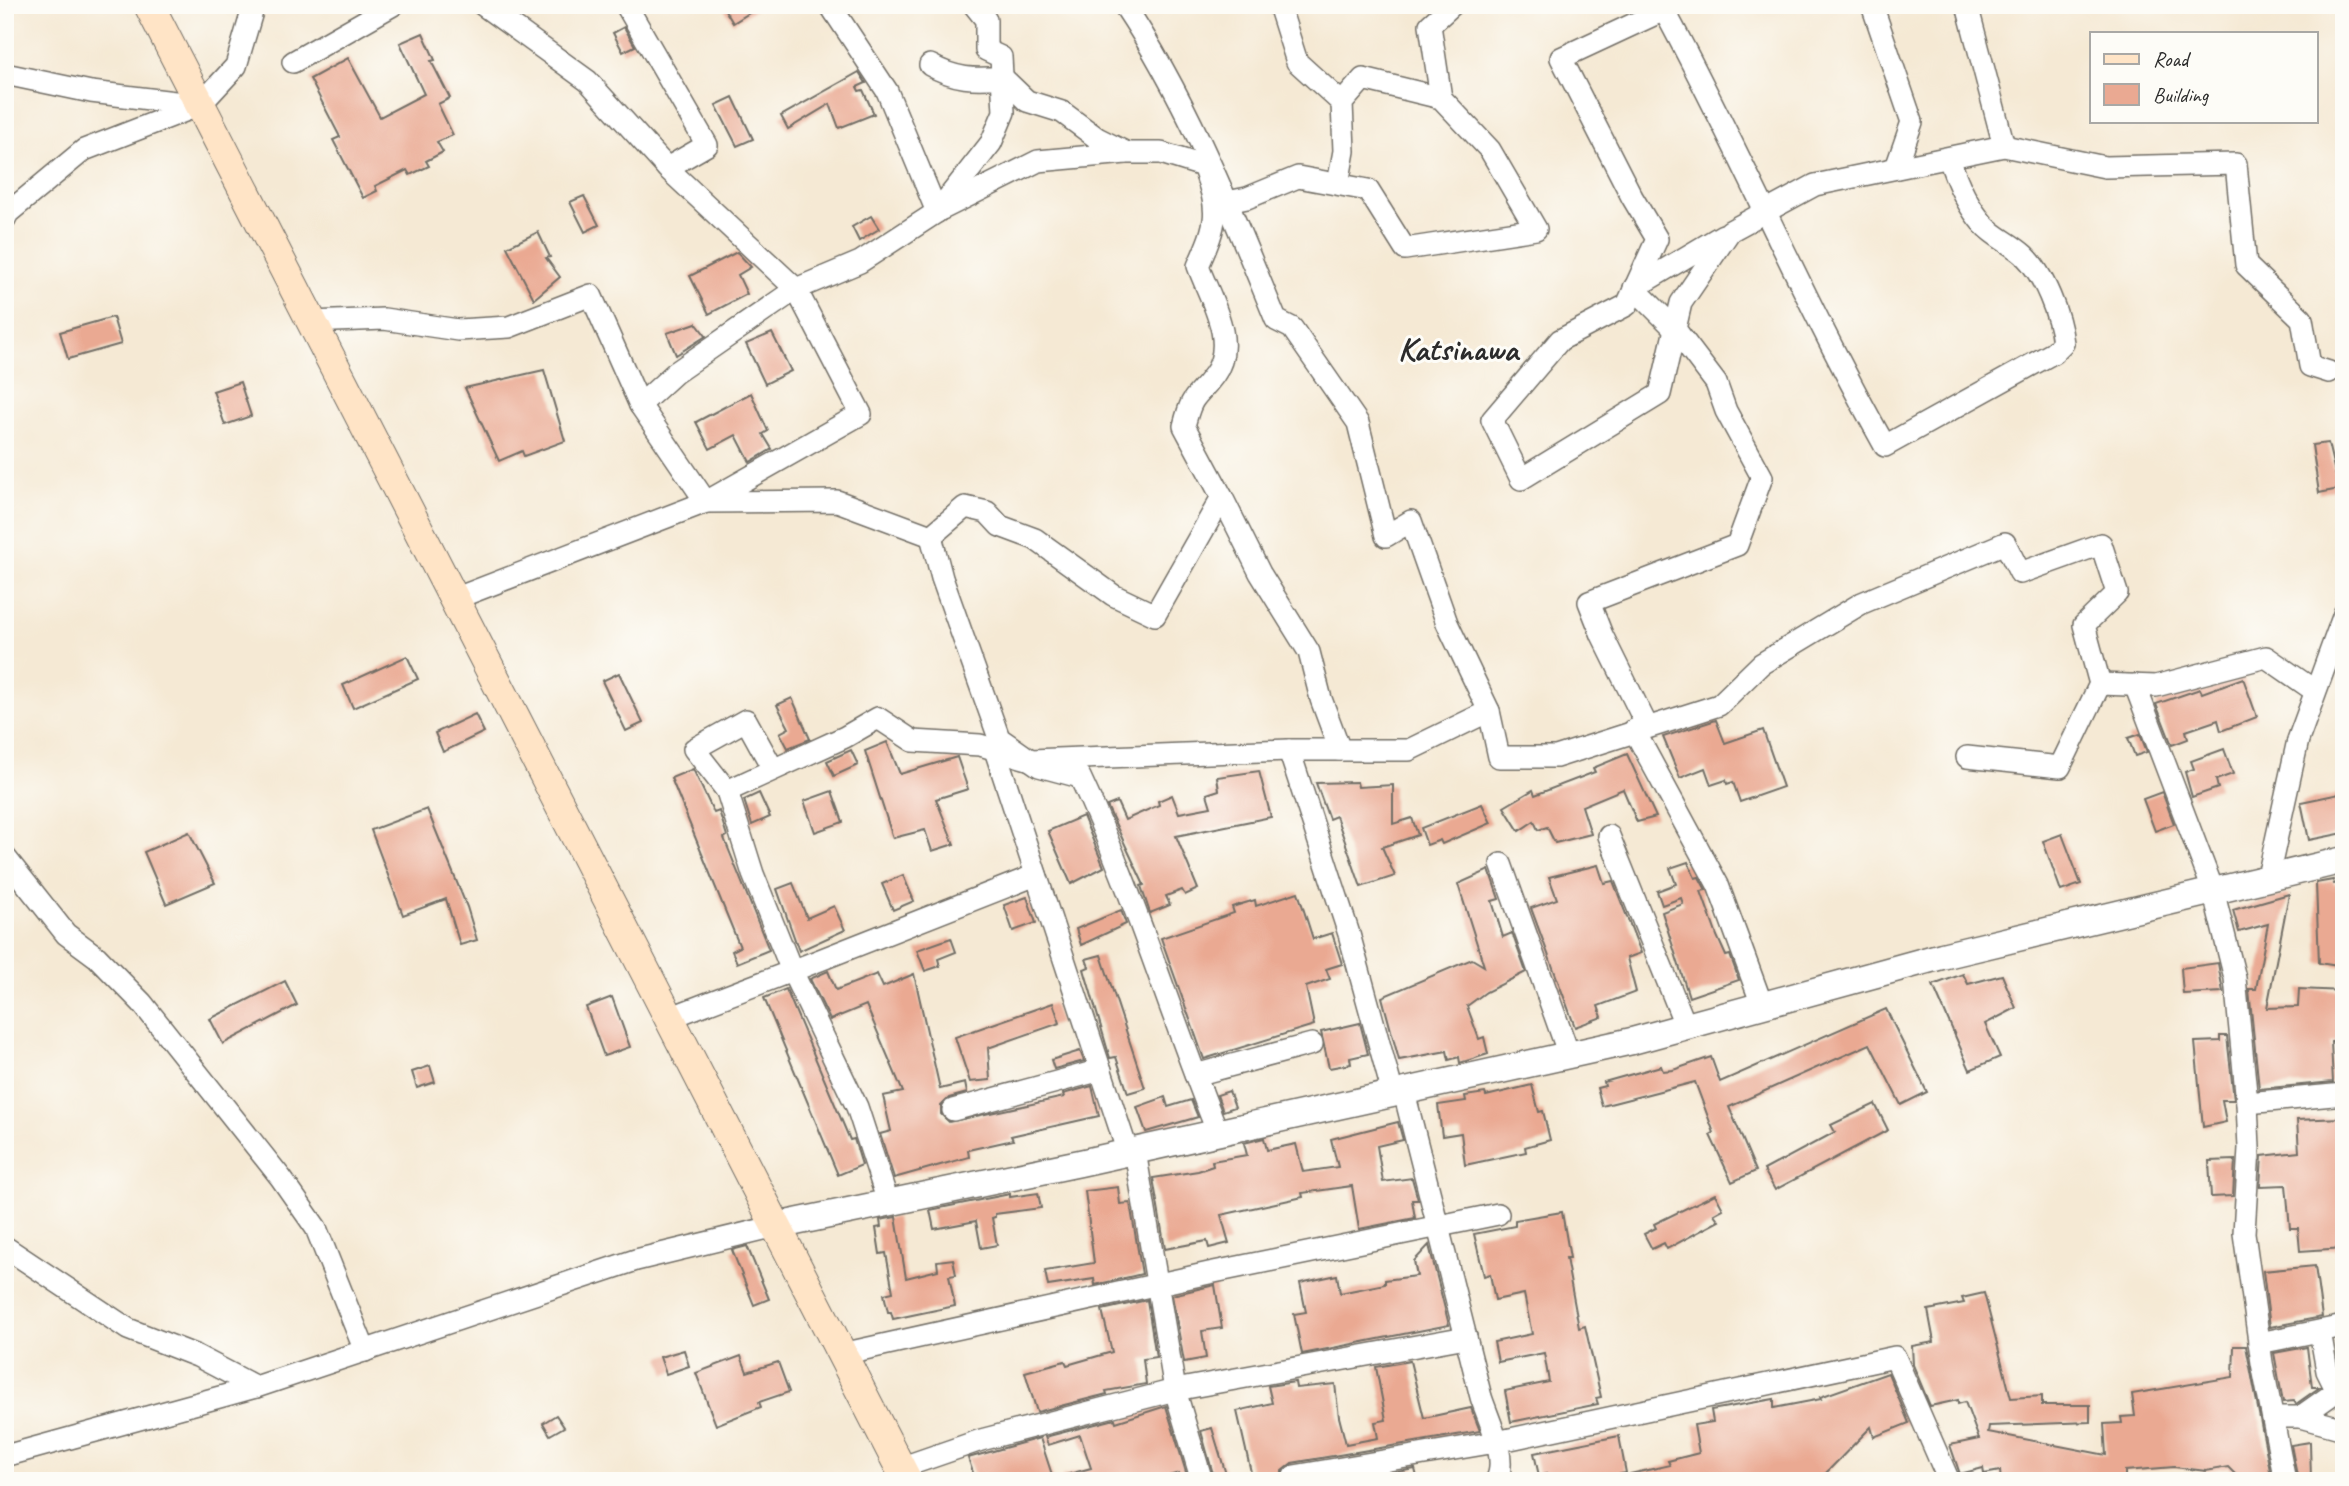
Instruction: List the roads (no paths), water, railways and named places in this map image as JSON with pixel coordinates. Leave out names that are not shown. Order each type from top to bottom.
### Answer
[{"type":"main road","points":[[149,5],[904,1475]]},
{"type":"street","points":[[5,219],[8,213],[84,150],[200,105],[236,66],[254,5]]},
{"type":"street","points":[[293,62],[393,5]]},
{"type":"street","points":[[454,599],[706,502],[861,414],[796,289],[667,168],[588,81],[483,5]]},
{"type":"street","points":[[626,5],[707,145],[667,168]]},
{"type":"street","points":[[830,5],[887,91],[937,212]]},
{"type":"street","points":[[937,212],[991,143],[1004,113],[1001,57],[986,50],[986,20],[974,5]]},
{"type":"street","points":[[1124,5],[1146,39],[1276,320],[1292,328],[1358,423],[1385,536],[1411,521],[1447,623],[1489,711],[1499,757],[1556,757],[1719,705],[1760,664],[1862,603],[2005,542],[2020,573],[2101,544],[2117,593],[2084,625],[2100,684],[2060,767],[1967,757]]},
{"type":"street","points":[[1279,5],[1297,62],[1342,103]]},
{"type":"street","points":[[1441,98],[1430,25],[1451,5]]},
{"type":"street","points":[[1872,5],[1912,122],[1896,168]]},
{"type":"street","points":[[1968,5],[2004,146]]},
{"type":"street","points":[[1730,231],[1681,303],[1660,394],[1521,479],[1492,420],[1560,340],[1626,305],[1657,239],[1632,197],[1561,58],[1661,8],[1767,212],[1842,370],[1885,446],[2053,354],[2063,343],[2062,328],[2037,271],[2024,255],[1985,227],[1961,192],[1949,158]]},
{"type":"street","points":[[930,65],[949,76],[973,80],[1002,77],[1027,101],[1062,113],[1097,138],[1127,153]]},
{"type":"street","points":[[5,74],[91,92],[200,105]]},
{"type":"street","points":[[1222,203],[1247,198],[1298,177],[1368,190],[1405,249],[1536,229],[1490,150],[1441,98],[1363,79],[1342,103],[1344,151],[1338,184]]},
{"type":"street","points":[[1634,288],[1815,185],[1896,168],[2004,146],[2105,167],[2235,164],[2246,265],[2302,318],[2310,366],[2329,372]]},
{"type":"street","points":[[640,405],[675,373],[796,289],[860,262],[937,212],[1038,161],[1127,153],[1161,153],[1203,166],[1222,203],[1198,266],[1225,338],[1215,374],[1191,397],[1184,426],[1260,573],[1309,652],[1321,699],[1340,750]]},
{"type":"street","points":[[1634,288],[1675,329],[1716,383],[1726,411],[1762,477],[1737,545],[1588,602],[1641,728],[1718,885],[1762,1005]]},
{"type":"street","points":[[311,322],[384,319],[458,330],[509,327],[591,295],[640,405],[706,502]]},
{"type":"street","points":[[931,536],[965,507],[987,512],[1000,526],[1035,539],[1113,595],[1155,615],[1222,497]]},
{"type":"street","points":[[706,502],[837,501],[931,536]]},
{"type":"street","points":[[931,536],[942,579],[999,738],[1039,766],[1080,777],[1130,891],[1218,1133]]},
{"type":"street","points":[[2268,877],[2298,740],[2344,614]]},
{"type":"street","points":[[2100,684],[2156,686],[2266,657],[2315,691]]},
{"type":"street","points":[[2135,685],[2213,890],[2235,978],[2249,1148],[2244,1233],[2259,1343],[2285,1481]]},
{"type":"street","points":[[727,791],[845,737],[878,718],[912,741],[979,745],[1031,760],[1289,750],[1409,750],[1489,711]]},
{"type":"street","points":[[773,769],[747,720],[694,749],[727,791],[753,874],[792,971],[858,1107],[888,1202]]},
{"type":"street","points":[[995,750],[1101,1070],[1132,1152],[1175,1390],[1202,1481]]},
{"type":"street","points":[[1289,750],[1398,1093],[1438,1228],[1505,1478]]},
{"type":"street","points":[[1609,836],[1686,1027]]},
{"type":"street","points":[[5,857],[66,934],[97,957],[142,1003],[281,1178],[316,1228],[365,1351]]},
{"type":"street","points":[[5,1456],[256,1387],[636,1260],[776,1226],[1132,1152],[1569,1055],[1686,1027],[1942,956],[2344,860]]},
{"type":"street","points":[[1501,864],[1569,1055]]},
{"type":"street","points":[[669,1018],[1037,875]]},
{"type":"street","points":[[1195,1075],[1312,1044]]},
{"type":"street","points":[[953,1110],[1101,1070]]},
{"type":"street","points":[[2247,1103],[2344,1094]]},
{"type":"street","points":[[842,1354],[1155,1284],[1499,1214]]},
{"type":"street","points":[[5,1247],[128,1329],[197,1356],[256,1387]]},
{"type":"street","points":[[2259,1343],[2344,1326]]},
{"type":"street","points":[[2300,1417],[2340,1388],[2327,1371],[2320,1331]]},
{"type":"street","points":[[904,1475],[981,1440],[1175,1390],[1466,1336]]},
{"type":"street","points":[[1294,1476],[1496,1443],[1895,1357],[1949,1481]]},
{"type":"street","points":[[2273,1417],[2300,1417],[2344,1429]]},
{"type":"district","name":"Katsinawa","points":[[1458,348]]}]
